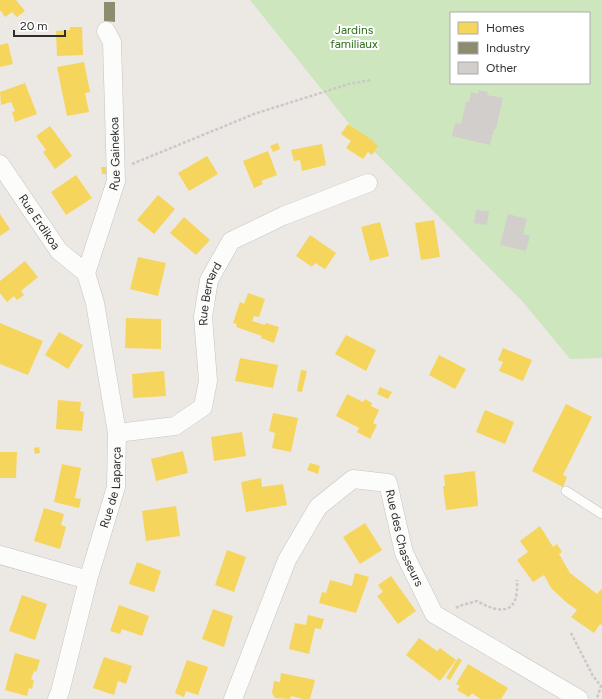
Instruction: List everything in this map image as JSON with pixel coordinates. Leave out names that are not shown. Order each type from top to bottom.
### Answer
[{"type":"street","name":"Rue Gainekoa","points":[[86,273],[116,181],[112,42],[106,31]]},
{"type":"street","name":"Rue Erdikoa","points":[[0,164],[59,251],[86,273]]},
{"type":"street","name":"Rue Bernard","points":[[117,433],[175,426],[203,407],[208,381],[203,317],[209,280],[231,241],[283,216],[368,183]]},
{"type":"street","name":"Rue de Laparça","points":[[57,699],[88,580],[116,486],[117,433],[95,303],[86,273]]},
{"type":"street","name":"Rue des Chasseurs","points":[[233,699],[287,560],[318,507],[353,479],[388,483],[404,553],[434,614],[580,699]]},
{"type":"street","points":[[0,556],[88,580]]},
{"type":"lane","points":[[566,491],[602,514]]},
{"type":"path","points":[[116,171],[254,114],[350,84],[371,80]]},
{"type":"path","points":[[443,620],[459,606],[477,601],[490,608],[503,611],[512,606],[518,593],[517,580]]},
{"type":"path","points":[[571,633],[601,686],[596,699]]},
{"type":"green space","name":"Jardins familiaux","points":[[250,0],[602,0],[602,358],[570,359],[523,302],[359,136]]},
{"type":"building: Homes","points":[[0,0],[16,0],[25,11],[17,17],[12,12],[5,17],[0,10]]},
{"type":"building: Homes","points":[[70,27],[82,27],[83,55],[57,56],[56,31],[70,30]]},
{"type":"building: Homes","points":[[8,43],[13,64],[0,67],[0,45]]},
{"type":"building: Homes","points":[[84,62],[90,92],[85,93],[89,112],[67,116],[57,67]]},
{"type":"building: Homes","points":[[25,83],[37,114],[15,122],[12,112],[15,111],[11,102],[1,105],[0,92]]},
{"type":"building: Homes","points":[[348,124],[375,142],[374,143],[378,146],[372,155],[368,152],[363,159],[346,148],[351,141],[341,134]]},
{"type":"building: Homes","points":[[50,126],[72,156],[55,169],[43,152],[46,150],[36,136]]},
{"type":"building: Homes","points":[[278,143],[280,149],[273,152],[270,146]]},
{"type":"building: Homes","points":[[322,144],[326,165],[302,171],[300,160],[294,161],[291,150]]},
{"type":"building: Homes","points":[[268,151],[277,175],[261,181],[263,184],[254,188],[243,161]]},
{"type":"building: Homes","points":[[207,156],[218,174],[189,191],[178,173]]},
{"type":"building: Homes","points":[[101,167],[107,167],[108,174],[102,174]]},
{"type":"building: Homes","points":[[76,175],[92,198],[66,215],[51,192]]},
{"type":"building: Homes","points":[[158,195],[175,209],[154,234],[137,220]]},
{"type":"building: Homes","points":[[0,214],[10,229],[0,236]]},
{"type":"building: Homes","points":[[184,217],[210,240],[196,255],[170,233]]},
{"type":"building: Homes","points":[[434,220],[440,257],[421,260],[415,223]]},
{"type":"building: Homes","points":[[380,222],[389,256],[370,261],[361,227]]},
{"type":"building: Homes","points":[[310,235],[336,253],[325,269],[315,263],[312,267],[296,256]]},
{"type":"building: Homes","points":[[138,257],[166,263],[158,296],[130,289]]},
{"type":"building: Homes","points":[[25,261],[38,277],[21,291],[24,295],[17,300],[14,296],[7,302],[0,293],[0,281]]},
{"type":"building: Homes","points":[[248,293],[265,299],[259,317],[254,316],[252,321],[279,327],[274,343],[261,338],[262,336],[236,327],[237,324],[233,323],[240,302],[244,304]]},
{"type":"building: Homes","points":[[126,318],[161,319],[161,349],[125,348]]},
{"type":"building: Homes","points":[[0,323],[43,341],[28,375],[0,364]]},
{"type":"building: Homes","points":[[59,332],[83,345],[68,369],[45,355]]},
{"type":"building: Homes","points":[[346,335],[376,350],[366,371],[335,354]]},
{"type":"building: Homes","points":[[503,348],[532,360],[523,381],[499,371],[503,362],[498,360]]},
{"type":"building: Homes","points":[[439,355],[466,369],[455,389],[429,375]]},
{"type":"building: Homes","points":[[240,358],[278,365],[273,388],[235,381]]},
{"type":"building: Homes","points":[[301,370],[307,371],[302,392],[297,391]]},
{"type":"building: Homes","points":[[164,371],[166,396],[133,398],[132,374]]},
{"type":"building: Homes","points":[[380,387],[392,392],[388,399],[377,394]]},
{"type":"building: Homes","points":[[347,394],[363,402],[365,399],[372,403],[371,406],[379,410],[373,423],[377,425],[370,439],[357,432],[359,428],[336,416]]},
{"type":"building: Homes","points":[[58,400],[81,402],[80,411],[84,412],[82,431],[56,429]]},
{"type":"building: Homes","points":[[566,404],[592,417],[563,475],[567,477],[563,487],[532,471]]},
{"type":"building: Homes","points":[[485,410],[514,422],[505,444],[476,432]]},
{"type":"building: Homes","points":[[273,413],[298,418],[291,452],[272,448],[275,433],[269,431]]},
{"type":"building: Homes","points":[[242,432],[246,456],[214,461],[211,437]]},
{"type":"building: Homes","points":[[39,447],[40,453],[35,454],[34,448]]},
{"type":"building: Homes","points":[[183,451],[188,473],[156,481],[151,459]]},
{"type":"building: Homes","points":[[0,452],[17,452],[16,478],[0,478]]},
{"type":"building: Homes","points":[[310,463],[320,466],[318,474],[307,470]]},
{"type":"building: Homes","points":[[62,464],[81,468],[75,498],[81,499],[79,508],[54,502]]},
{"type":"building: Homes","points":[[475,471],[478,506],[446,510],[443,486],[445,486],[444,475]]},
{"type":"building: Homes","points":[[261,478],[262,487],[283,484],[287,505],[246,512],[241,482]]},
{"type":"building: Homes","points":[[176,506],[180,536],[146,541],[142,511]]},
{"type":"building: Homes","points":[[44,508],[64,514],[61,525],[66,527],[60,549],[34,541]]},
{"type":"building: Homes","points":[[365,523],[382,550],[360,564],[343,537]]},
{"type":"building: Homes","points":[[540,526],[553,547],[557,544],[562,552],[559,554],[570,573],[597,594],[601,589],[602,625],[600,624],[594,633],[571,617],[577,610],[551,588],[544,575],[533,582],[517,560],[528,552],[520,541]]},
{"type":"building: Homes","points":[[227,550],[246,557],[234,592],[215,585]]},
{"type":"building: Homes","points":[[137,562],[161,571],[154,592],[129,584]]},
{"type":"building: Homes","points":[[355,573],[369,577],[356,613],[319,603],[322,592],[326,593],[330,580],[352,586]]},
{"type":"building: Homes","points":[[391,576],[416,611],[398,624],[377,596],[383,592],[378,585]]},
{"type":"building: Homes","points":[[22,595],[47,604],[35,640],[9,631]]},
{"type":"building: Homes","points":[[119,605],[149,616],[142,636],[122,629],[120,634],[110,631]]},
{"type":"building: Homes","points":[[213,609],[233,616],[224,647],[202,639]]},
{"type":"building: Homes","points":[[308,615],[324,619],[321,629],[315,628],[309,654],[289,649],[295,623],[306,625]]},
{"type":"building: Homes","points":[[419,638],[437,651],[440,648],[456,660],[440,681],[406,655]]},
{"type":"building: Homes","points":[[15,653],[40,660],[36,672],[34,671],[31,679],[34,680],[32,689],[29,688],[27,696],[5,690]]},
{"type":"building: Homes","points":[[104,657],[132,666],[126,684],[118,681],[114,695],[93,688]]},
{"type":"building: Homes","points":[[458,658],[462,660],[450,680],[446,678]]},
{"type":"building: Homes","points":[[187,660],[208,667],[198,695],[186,691],[184,697],[175,693]]},
{"type":"building: Homes","points":[[468,664],[508,688],[501,699],[480,699],[472,693],[469,697],[457,690],[460,686],[456,684]]},
{"type":"building: Homes","points":[[281,673],[315,680],[310,699],[291,696],[290,699],[275,698],[272,693],[274,681],[280,682]]},
{"type":"building: Industry","points":[[104,2],[115,2],[115,22],[104,21]]},
{"type":"building: Other","points":[[479,90],[488,92],[487,95],[503,98],[496,129],[494,129],[490,145],[452,136],[455,123],[461,124],[466,102],[469,102],[471,92],[478,94]]},
{"type":"building: Other","points":[[476,210],[489,211],[487,225],[474,223]]},
{"type":"building: Other","points":[[508,214],[527,219],[523,234],[530,236],[526,251],[500,245]]}]
